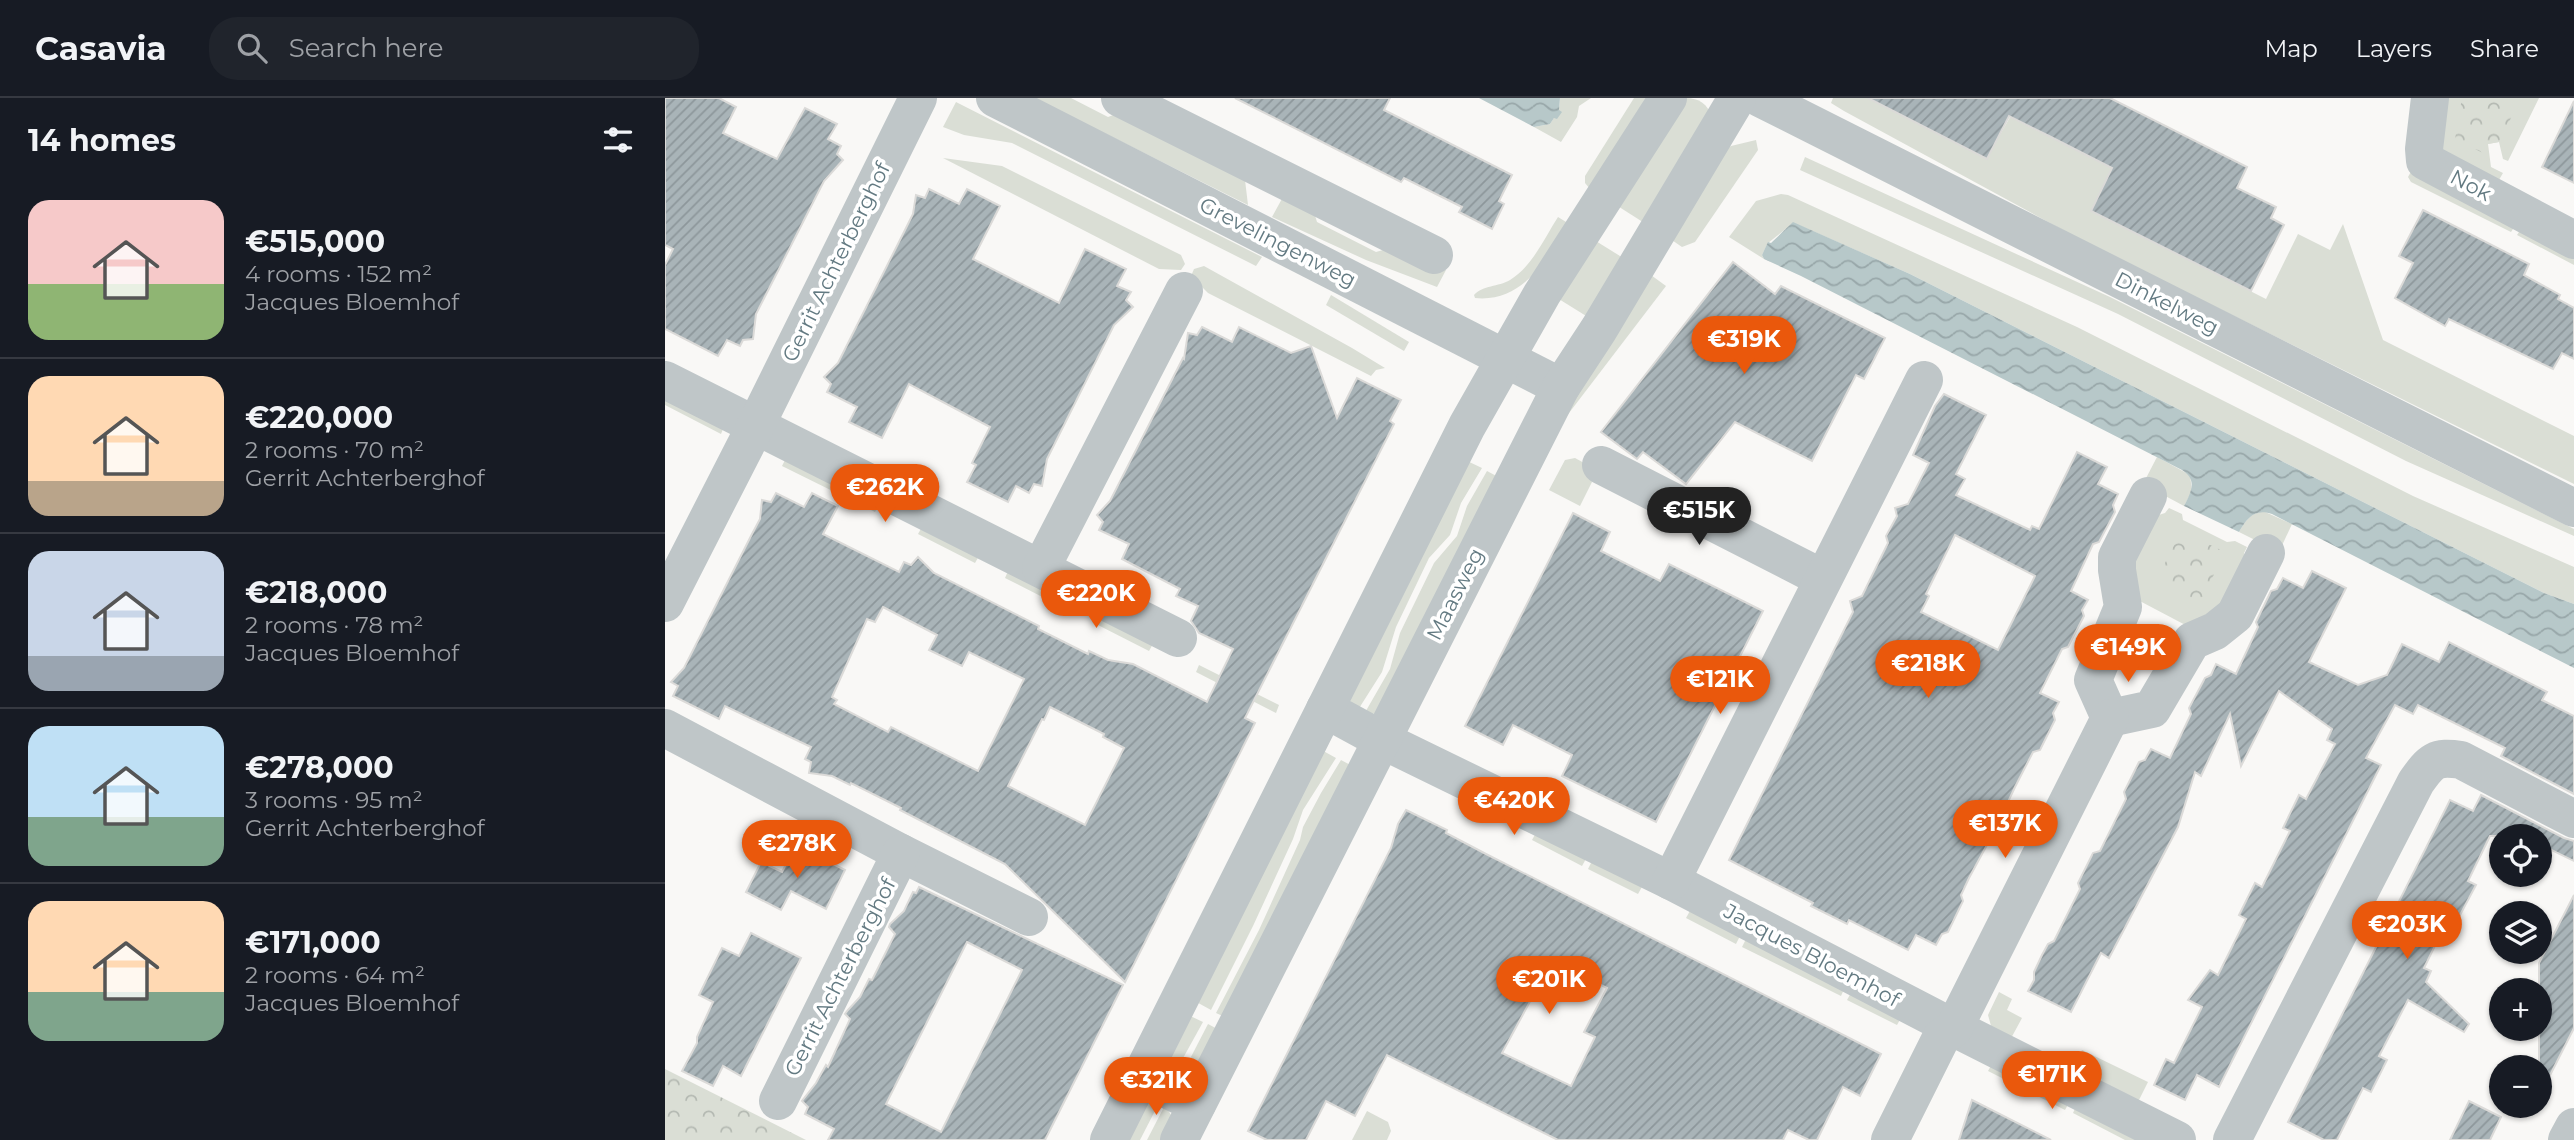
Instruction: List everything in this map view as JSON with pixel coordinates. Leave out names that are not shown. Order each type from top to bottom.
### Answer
[{"type":"street","name":"Gerrit Achterberghof","points":[[665,603],[918,98]]},
{"type":"street","name":"Grevelingenweg","points":[[995,98],[1561,387]]},
{"type":"street","points":[[1120,98],[1434,255]]},
{"type":"street","points":[[1109,1140],[1463,433],[1542,294],[1668,98]]},
{"type":"street","name":"Maasweg","points":[[1179,1140],[1561,387],[1737,98]]},
{"type":"street","name":"Dinkelweg","points":[[1760,98],[2574,508]]},
{"type":"street","name":"Nok","points":[[2427,99],[2424,161],[2574,240]]},
{"type":"street","points":[[1246,226],[1273,174]]},
{"type":"street","points":[[1041,568],[1184,291]]},
{"type":"street","points":[[665,380],[1178,638]]},
{"type":"street","points":[[1671,881],[1924,380]]},
{"type":"street","points":[[1601,465],[1822,578]]},
{"type":"street","points":[[2110,718],[2093,680],[2123,607],[2117,557],[2148,496]]},
{"type":"street","points":[[2110,718],[2152,709],[2192,641],[2215,631],[2235,615],[2266,553]]},
{"type":"street","name":"Jacques Bloemhof","points":[[1325,709],[1382,740],[1671,881],[2177,1140]]},
{"type":"street","points":[[1890,1140],[1941,1038],[1954,1028],[2110,718]]},
{"type":"street","name":"Gerrit Achterberghof","points":[[665,728],[901,853],[1029,916]]},
{"type":"street","points":[[2232,1140],[2416,782],[2430,763],[2444,757],[2461,760],[2574,819]]},
{"type":"street","name":"Gerrit Achterberghof","points":[[778,1101],[901,853]]},
{"type":"street","points":[[1141,1077],[1198,1104]]},
{"type":"street","points":[[2567,1140],[2574,1127]]},
{"type":"green space","points":[[1034,98],[1071,98],[1108,117],[1121,112],[1245,180],[1248,205]]},
{"type":"green space","points":[[1560,98],[1591,98],[1579,106],[1577,117],[1561,142],[1534,127],[1550,124],[1559,110]]},
{"type":"green space","points":[[1634,98],[1656,98],[1591,190],[1585,183],[1585,176]]},
{"type":"green space","points":[[1685,98],[1702,103],[1712,117],[1649,226],[1613,203]]},
{"type":"green space","points":[[1833,98],[1868,98],[1987,158],[2010,117],[2112,168],[2092,211],[2266,299],[2298,234],[2330,250],[2343,224],[2383,340],[2574,436],[2574,484],[2094,247],[1844,111],[1831,103]]},
{"type":"green space","points":[[2442,98],[2539,98],[2508,161],[2503,159],[2499,142],[2488,144],[2491,167],[2503,173],[2496,185],[2445,158],[2437,126]]},
{"type":"green space","points":[[2462,98],[2521,98],[2499,142],[2488,144],[2483,153],[2455,139]]},
{"type":"green space","points":[[956,102],[1262,257],[1256,266],[1012,143],[964,135],[943,127]]},
{"type":"green space","points":[[1756,140],[1758,150],[1695,242],[1682,247],[1666,236],[1722,152],[1731,146]]},
{"type":"green space","points":[[1805,157],[2110,297],[2574,529],[2574,536],[2406,461],[2118,314],[1800,170]]},
{"type":"green space","points":[[943,158],[1002,166],[1181,255],[1185,264],[1181,270],[1159,269]]},
{"type":"green space","points":[[2412,170],[2517,223],[2511,232],[2411,182],[2408,177]]},
{"type":"green space","points":[[1781,194],[2077,327],[2413,496],[2574,567],[2574,604],[2544,593],[1910,274],[1808,229],[1793,223],[1768,243],[1762,255],[1764,259],[1729,237],[1756,201]]},
{"type":"green space","points":[[1284,195],[1313,209],[1317,222],[1376,252],[1390,248],[1446,270],[1437,287],[1366,260],[1272,217]]},
{"type":"green space","points":[[1558,217],[1571,225],[1532,276],[1507,293],[1492,298],[1475,298],[1474,295],[1478,292],[1510,280],[1518,274],[1537,251]]},
{"type":"green space","points":[[2523,226],[2574,251],[2574,265],[2517,235]]},
{"type":"green space","points":[[1591,238],[1628,261],[1591,319],[1554,296]]},
{"type":"green space","points":[[1204,266],[1385,368],[1376,370],[1371,376],[1208,293],[1191,276],[1194,269]]},
{"type":"green space","points":[[1644,270],[1666,286],[1556,430]]},
{"type":"green space","points":[[1331,295],[1409,342],[1404,351],[1326,305]]},
{"type":"green space","points":[[665,394],[725,424],[721,434],[665,405]]},
{"type":"green space","points":[[787,456],[880,503],[875,512],[782,466]]},
{"type":"green space","points":[[2157,457],[2190,475],[2192,491],[2184,506],[2143,484]]},
{"type":"green space","points":[[1575,458],[1586,464],[1592,482],[1580,506],[1549,490],[1565,460]]},
{"type":"green space","points":[[1463,459],[1482,468],[1461,503],[1450,535],[1429,558],[1396,627],[1382,672],[1356,713],[1347,691]]},
{"type":"green space","points":[[1487,471],[1502,479],[1382,712],[1363,716],[1390,669],[1400,633],[1434,563],[1457,536],[1467,506]]},
{"type":"green space","points":[[2169,508],[2182,514],[2183,520],[2227,542],[2235,541],[2247,547],[2244,553],[2248,564],[2225,610],[2191,628],[2136,599],[2128,561],[2149,518],[2165,513]]},
{"type":"green space","points":[[2263,511],[2292,524],[2279,552],[2239,532],[2249,518]]},
{"type":"green space","points":[[923,525],[980,554],[975,563],[918,534]]},
{"type":"green space","points":[[2181,531],[2225,552],[2200,603],[2156,581]]},
{"type":"green space","points":[[1009,569],[1066,598],[1062,607],[1005,578]]},
{"type":"green space","points":[[1096,613],[1154,642],[1149,651],[1092,622]]},
{"type":"green space","points":[[1199,665],[1279,705],[1276,713],[1196,672]]},
{"type":"green space","points":[[1318,748],[1336,758],[1303,810],[1293,839],[1253,926],[1211,1010],[1191,999]]},
{"type":"green space","points":[[1341,760],[1356,768],[1229,1019],[1216,1013],[1259,930],[1300,840],[1303,827]]},
{"type":"green space","points":[[1537,831],[1587,857],[1582,866],[1532,840]]},
{"type":"green space","points":[[1593,859],[1643,885],[1638,894],[1588,869]]},
{"type":"green space","points":[[1691,909],[1741,934],[1736,944],[1686,918]]},
{"type":"green space","points":[[1747,937],[1845,987],[1841,996],[1742,947]]},
{"type":"green space","points":[[1852,991],[1902,1016],[1897,1025],[1847,1000]]},
{"type":"green space","points":[[1999,992],[2012,999],[2007,1010],[2022,1018],[2009,1042],[1993,1033],[1988,1015]]},
{"type":"green space","points":[[1184,1013],[1203,1022],[1172,1078],[1164,1068]]},
{"type":"green space","points":[[1208,1024],[1223,1032],[1198,1077],[1178,1082]]},
{"type":"green space","points":[[2082,1050],[2148,1082],[2137,1104],[2071,1072]]},
{"type":"green space","points":[[1993,1062],[2070,1101],[2065,1110],[1988,1071]]},
{"type":"green space","points":[[665,1069],[806,1140],[665,1140]]},
{"type":"green space","points":[[1149,1102],[1159,1103],[1140,1140],[1120,1140]]},
{"type":"green space","points":[[2077,1104],[2144,1140],[2125,1140],[2073,1113]]},
{"type":"green space","points":[[1165,1105],[1174,1120],[1168,1140],[1147,1140]]},
{"type":"green space","points":[[1367,1111],[1388,1122],[1391,1131],[1387,1140],[1352,1140]]},
{"type":"water","points":[[1479,98],[1560,98],[1559,110],[1562,112],[1550,124],[1534,127]]},
{"type":"water","points":[[1793,222],[1910,274],[2544,593],[2574,604],[2574,668],[2272,514],[2256,513],[2245,522],[2239,532],[2184,506],[2192,482],[2182,470],[1764,259],[1762,255],[1768,242],[1771,243]]},
{"type":"building","points":[[665,98],[719,98],[736,107],[723,133],[777,159],[805,108],[837,124],[828,139],[841,146],[837,154],[843,160],[824,181],[756,314],[753,339],[743,340],[740,346],[727,340],[718,356],[665,329],[665,265],[673,249],[665,245]]},
{"type":"building","points":[[1235,98],[1390,98],[1384,110],[1512,175],[1499,201],[1504,204],[1492,229],[1459,212],[1462,207],[1404,178],[1401,182]]},
{"type":"building","points":[[1868,98],[2110,98],[2247,167],[2237,188],[2276,207],[2271,218],[2284,225],[2251,291],[2091,211],[2112,168],[2049,136],[2009,116],[1987,159]]},
{"type":"building","points":[[2574,101],[2574,183],[2542,167]]},
{"type":"building","points":[[929,189],[959,204],[967,189],[1000,206],[973,259],[1059,303],[1085,249],[1126,269],[1117,286],[1131,292],[1126,300],[1133,307],[1114,325],[1047,459],[1042,486],[1034,484],[1029,493],[1016,486],[1008,502],[967,482],[976,465],[972,463],[990,427],[909,384],[882,438],[849,422],[857,407],[827,392],[831,384],[824,377],[838,363],[913,214],[916,195],[925,198]]},
{"type":"building","points":[[2423,210],[2529,264],[2524,275],[2560,295],[2558,299],[2574,308],[2574,359],[2562,353],[2553,369],[2449,319],[2445,326],[2395,298],[2413,263],[2399,256]]},
{"type":"building","points":[[1733,262],[1775,294],[1781,286],[1885,338],[1864,379],[1856,375],[1812,461],[1735,422],[1686,484],[1643,452],[1637,459],[1601,432]]},
{"type":"building","points":[[1202,327],[1232,342],[1239,327],[1291,353],[1311,346],[1337,418],[1357,378],[1401,400],[1390,421],[1394,424],[1245,718],[1255,723],[1125,982],[1005,864],[851,783],[850,785],[832,776],[809,773],[811,762],[805,759],[811,747],[725,706],[719,719],[673,696],[678,686],[671,682],[684,668],[760,519],[762,500],[771,502],[776,493],[804,507],[812,493],[838,506],[823,534],[899,572],[904,562],[911,565],[918,557],[934,573],[1039,626],[1038,629],[1088,654],[1089,651],[1108,660],[1133,664],[1207,702],[1233,649],[1199,633],[1191,621],[1198,606],[1176,596],[1180,589],[1122,559],[1129,544],[1099,530],[1103,522],[1097,515],[1110,501],[1184,359],[1188,333],[1197,335]],"holes":[[[883,607],[937,635],[929,650],[962,666],[969,652],[1024,679],[978,771],[891,727],[888,732],[834,704],[837,700],[832,697],[867,619],[875,622]],[[1050,707],[1104,734],[1103,737],[1124,748],[1085,825],[1008,786]]]},
{"type":"building","points":[[1944,394],[1986,415],[1956,474],[1965,479],[1956,495],[2030,530],[2032,526],[2039,529],[2077,452],[2107,467],[2098,484],[2118,494],[2113,505],[2115,512],[2099,542],[2093,544],[2071,591],[2088,600],[2082,610],[2084,616],[2068,647],[2062,649],[2040,693],[2059,702],[2053,713],[2055,720],[2040,750],[2033,752],[2015,787],[2007,804],[2009,810],[1994,841],[1988,843],[1969,878],[1961,895],[1963,901],[1948,932],[1942,934],[1936,945],[1916,935],[1908,950],[1849,920],[1847,924],[1811,906],[1813,903],[1729,860],[1853,612],[1850,601],[1862,596],[1888,543],[1886,536],[1897,516],[1895,508],[1908,504],[1929,463],[1913,455],[1935,406]],"holes":[[[1955,535],[2035,576],[1998,650],[1921,612],[1929,596],[1926,594]]]},
{"type":"building","points":[[1573,513],[1610,532],[1601,551],[1660,581],[1669,564],[1763,611],[1656,822],[1562,776],[1572,755],[1513,725],[1503,745],[1465,726]]},
{"type":"building","points":[[2312,571],[2346,588],[2309,662],[2358,685],[2387,675],[2402,644],[2439,662],[2449,642],[2547,692],[2542,700],[2574,716],[2574,794],[2501,756],[2505,748],[2418,705],[2413,714],[2395,705],[2366,758],[2381,765],[2219,1087],[2197,1075],[2185,1100],[2154,1085],[2166,1059],[2174,1063],[2202,1007],[2188,1000],[2210,970],[2218,975],[2246,919],[2239,915],[2255,883],[2262,887],[2290,831],[2283,828],[2299,795],[2306,799],[2335,744],[2327,740],[2332,729],[2279,691],[2241,766],[2230,714],[2201,776],[2195,772],[2178,827],[2109,958],[2101,953],[2071,1012],[2028,991],[2042,955],[2048,944],[2054,941],[2080,889],[2078,883],[2093,853],[2100,851],[2126,799],[2124,792],[2139,762],[2145,760],[2151,749],[2170,758],[2191,714],[2189,708],[2216,664],[2236,674],[2271,591],[2277,589],[2283,578],[2303,588]]},
{"type":"building","points":[[2481,795],[2537,824],[2489,824],[2489,838],[2468,881],[2476,885],[2459,917],[2451,913],[2424,968],[2431,971],[2426,982],[2469,1024],[2464,1032],[2408,1000],[2379,1056],[2387,1060],[2371,1092],[2363,1088],[2337,1140],[2324,1140],[2288,1122],[2450,800],[2473,811]]},
{"type":"building","points":[[1406,810],[1447,830],[1446,833],[1486,854],[1881,1054],[1860,1096],[1843,1087],[1817,1140],[1809,1140],[1788,1130],[1783,1140],[1558,1140],[1387,1055],[1355,1116],[1326,1101],[1306,1140],[1267,1140],[1248,1131],[1391,848],[1398,824]],"holes":[[[1552,961],[1607,988],[1584,1032],[1595,1037],[1571,1086],[1502,1053]]]},
{"type":"building","points":[[2552,832],[2574,841],[2574,861],[2552,850]]},
{"type":"building","points":[[796,845],[845,870],[826,909],[791,891],[781,910],[746,892],[761,862],[782,872]]},
{"type":"building","points":[[919,887],[1123,985],[1045,1140],[828,1140],[834,1129],[805,1114],[808,1107],[802,1101],[826,1065],[828,1067],[850,1019],[845,1014],[860,997],[869,979],[872,980],[895,934],[889,927],[890,924],[904,911],[913,892],[916,893]],"holes":[[[967,942],[1022,970],[941,1132],[886,1104]]]},
{"type":"building","points":[[2574,895],[2574,1028],[2552,1071],[2552,1055],[2539,1055],[2539,1041],[2552,1041],[2552,978],[2539,978],[2539,964],[2552,964],[2552,938]]},
{"type":"building","points":[[751,933],[801,958],[741,1076],[723,1066],[713,1086],[682,1071],[697,1043],[697,1037],[713,1002],[699,995],[722,948],[739,956]]},
{"type":"building","points":[[1972,1100],[2051,1140],[1959,1140]]},
{"type":"building","points":[[2469,1101],[2489,1111],[2489,1118],[2501,1118],[2490,1140],[2450,1140]]}]
